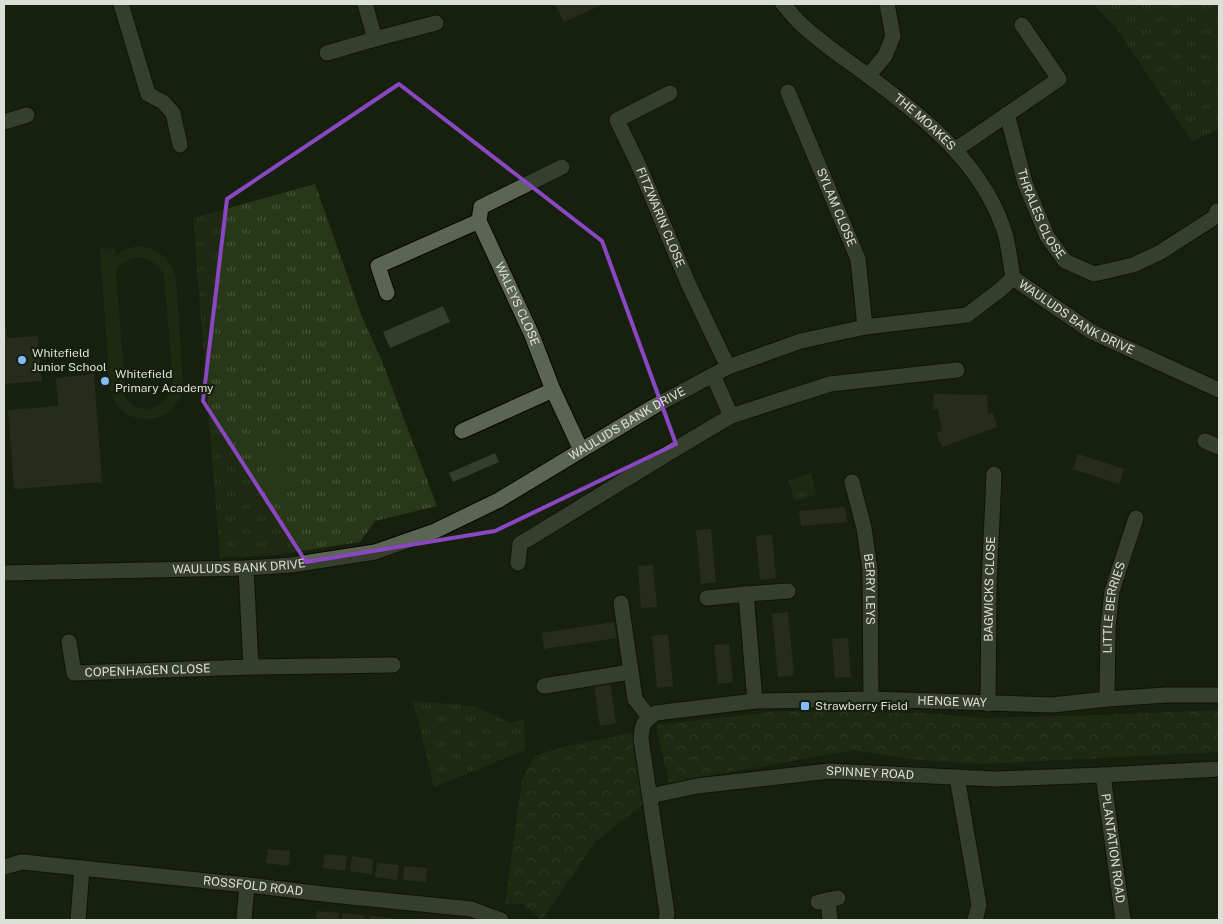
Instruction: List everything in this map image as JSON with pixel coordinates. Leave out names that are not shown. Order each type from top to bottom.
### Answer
[{"type":"street","points":[[121,4],[148,94],[163,102],[173,113],[180,145]]},
{"type":"street","points":[[365,4],[374,39]]},
{"type":"street","name":"THE MOAKES","points":[[783,4],[799,23],[911,109],[934,128],[955,150],[984,188],[995,208],[1006,236],[1013,278]]},
{"type":"street","points":[[868,76],[885,56],[893,36],[886,4]]},
{"type":"street","points":[[326,54],[436,23]]},
{"type":"street","points":[[955,150],[1059,79],[1022,25]]},
{"type":"street","name":"SYLAM CLOSE","points":[[788,92],[858,259],[865,327]]},
{"type":"street","name":"FITZWARIN CLOSE","points":[[670,93],[617,120],[639,166],[688,283],[728,367]]},
{"type":"street","name":"THRALES CLOSE","points":[[1007,114],[1025,182],[1047,236],[1065,262],[1094,274],[1133,265],[1159,253],[1215,217],[1217,211]]},
{"type":"street","points":[[4,122],[28,115]]},
{"type":"street","points":[[388,293],[378,266],[480,220],[481,207],[562,167]]},
{"type":"street","name":"WALEYS CLOSE","points":[[480,220],[531,333],[553,390],[581,450]]},
{"type":"street","name":"WAULUDS BANK DRIVE","points":[[4,573],[246,568],[291,565],[375,552],[435,531],[498,500],[653,406],[728,367],[801,341],[865,327],[967,315],[1013,278],[1092,332],[1219,390]]},
{"type":"street","points":[[518,563],[520,544],[676,448],[732,416],[830,384],[957,370]]},
{"type":"street","points":[[713,375],[732,416]]},
{"type":"street","points":[[462,431],[553,390]]},
{"type":"street","points":[[1205,441],[1219,447]]},
{"type":"street","name":"BAGWICKS CLOSE","points":[[988,704],[989,585],[994,474]]},
{"type":"street","name":"BERRY LEYS","points":[[852,482],[864,528],[870,570],[871,699]]},
{"type":"street","name":"LITTLE BERRIES","points":[[1107,699],[1107,650],[1112,591],[1136,518]]},
{"type":"street","points":[[246,568],[251,667]]},
{"type":"street","points":[[707,598],[788,591]]},
{"type":"street","points":[[746,594],[755,701]]},
{"type":"street","points":[[621,603],[635,699],[649,717],[642,725],[641,738],[667,913],[666,920]]},
{"type":"street","name":"COPENHAGEN CLOSE","points":[[69,642],[74,673],[251,667],[393,665]]},
{"type":"street","points":[[544,686],[630,672]]},
{"type":"street","name":"HENGE WAY","points":[[649,717],[656,713],[755,701],[871,699],[1052,705],[1166,695],[1219,695]]},
{"type":"street","name":"SPINNEY ROAD","points":[[650,796],[697,786],[829,771],[995,779],[1219,769]]},
{"type":"street","name":"PLANTATION ROAD","points":[[1103,775],[1123,920]]},
{"type":"street","points":[[957,777],[979,905],[975,920]]},
{"type":"street","name":"ROSSFOLD ROAD","points":[[4,866],[22,862],[471,909],[501,920]]},
{"type":"street","points":[[78,920],[82,868]]},
{"type":"street","points":[[244,920],[248,885]]},
{"type":"street","points":[[828,900],[830,920]]},
{"type":"highlighted area","points":[[399,84],[602,241],[676,444],[495,531],[306,562],[203,401],[227,199]]},
{"type":"green space","points":[[1093,4],[1219,4],[1219,129],[1192,141],[1117,29]]},
{"type":"green space","points":[[315,184],[362,317],[382,361],[437,506],[375,521],[360,542],[274,555],[220,558],[193,218]]},
{"type":"green space","points":[[138,246],[152,249],[163,256],[172,267],[176,280],[183,382],[180,396],[173,408],[164,415],[152,419],[140,419],[129,415],[119,406],[111,394],[123,393],[128,401],[135,406],[143,409],[151,408],[165,400],[170,393],[173,383],[164,275],[160,268],[147,259],[133,258],[121,265],[116,272],[125,390],[110,391],[100,249],[115,248],[115,256],[126,249]]},
{"type":"green space","points":[[271,447],[285,449],[280,490],[265,488]]},
{"type":"green space","points":[[811,473],[816,495],[794,501],[789,480]]},
{"type":"green space","points":[[413,701],[474,706],[510,723],[524,719],[525,750],[434,787]]},
{"type":"green space","points":[[1219,710],[1219,752],[982,764],[909,759],[853,750],[669,783],[656,725],[780,711],[922,713],[988,718]]},
{"type":"green space","points":[[633,733],[647,801],[595,842],[542,920],[523,904],[505,904],[522,780],[534,757],[567,746]]},
{"type":"building","points":[[555,4],[604,4],[564,22]]},
{"type":"building","points":[[443,306],[450,322],[390,348],[383,332]]},
{"type":"building","name":"Whitefield Junior School","points":[[4,321],[7,338],[38,336],[42,381],[4,384]]},
{"type":"building","points":[[94,374],[102,482],[14,489],[8,410],[58,406],[56,378]]},
{"type":"building","points":[[934,394],[987,395],[988,414],[993,412],[997,427],[942,447],[936,433],[942,431],[938,409],[933,409]]},
{"type":"building","points":[[495,453],[499,462],[453,482],[449,473]]},
{"type":"building","points":[[1078,454],[1124,469],[1119,484],[1073,469]]},
{"type":"building","points":[[845,507],[847,522],[801,526],[799,511]]},
{"type":"building","points":[[711,529],[716,582],[701,584],[696,530]]},
{"type":"building","points":[[772,534],[776,578],[760,580],[756,536]]},
{"type":"building","points":[[653,565],[657,607],[641,608],[638,566]]},
{"type":"building","points":[[788,612],[794,675],[778,677],[772,614]]},
{"type":"building","points":[[614,622],[617,638],[544,649],[542,633]]},
{"type":"building","points":[[668,634],[673,686],[657,688],[652,636]]},
{"type":"building","points":[[848,638],[851,677],[835,678],[832,639]]},
{"type":"building","points":[[729,644],[733,682],[718,684],[714,645]]},
{"type":"building","points":[[610,681],[616,723],[600,726],[594,684]]},
{"type":"building","points":[[268,849],[290,851],[289,866],[266,863]]},
{"type":"building","points":[[325,854],[347,856],[345,871],[323,868]]},
{"type":"building","points":[[352,856],[373,859],[372,874],[350,871]]},
{"type":"building","points":[[377,863],[399,865],[397,880],[375,877]]},
{"type":"building","points":[[404,866],[427,868],[426,882],[403,880]]},
{"type":"building","points":[[317,911],[339,913],[338,920],[316,920]]},
{"type":"building","points":[[343,913],[365,916],[364,920],[342,920]]},
{"type":"building","points":[[370,916],[392,918],[392,920],[370,920]]},
{"type":"place","name":"Whitefield Junior School","points":[[22,360]]},
{"type":"place","name":"Whitefield Primary Academy","points":[[105,381]]},
{"type":"place","name":"Strawberry Field","points":[[805,706]]}]
